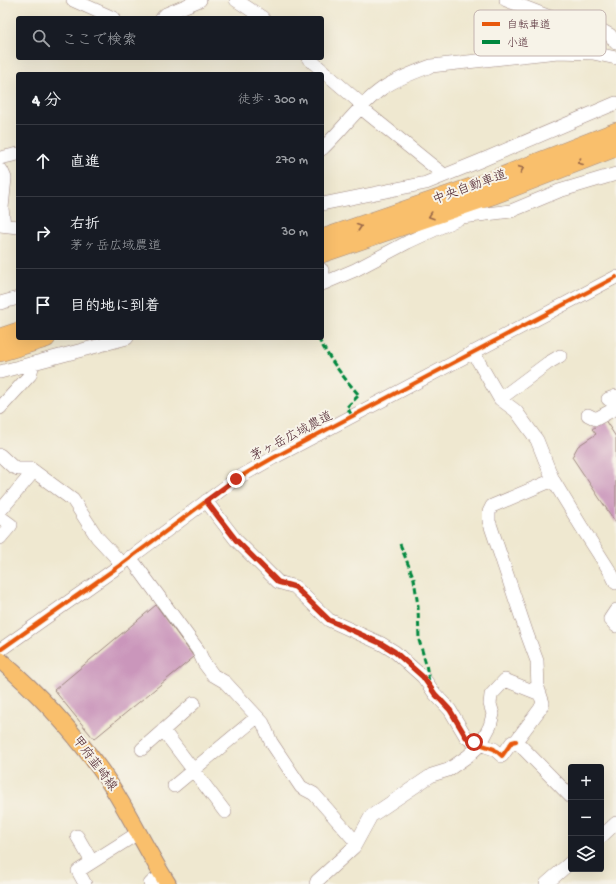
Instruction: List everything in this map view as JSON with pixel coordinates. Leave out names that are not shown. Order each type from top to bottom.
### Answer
[{"type":"highway","name":"中央自動車道","points":[[324,238],[491,181],[616,132]]},
{"type":"highway","name":"中央自動車道","points":[[324,252],[495,194],[616,148]]},
{"type":"highway","points":[[0,338],[16,333]]},
{"type":"highway","points":[[0,352],[39,340]]},
{"type":"main road","name":"甲府韮崎線","points":[[0,660],[44,701],[100,769],[138,833],[160,882]]},
{"type":"street","points":[[73,0],[109,16]]},
{"type":"street","points":[[164,16],[200,0]]},
{"type":"street","points":[[236,0],[260,16]]},
{"type":"street","points":[[506,0],[532,10]]},
{"type":"street","points":[[606,33],[610,35],[616,43]]},
{"type":"street","points":[[324,147],[370,99],[383,88],[409,75],[432,66],[522,56]]},
{"type":"street","points":[[606,56],[616,58]]},
{"type":"street","points":[[310,60],[358,101],[361,108],[444,175]]},
{"type":"street","points":[[324,204],[419,184],[616,103]]},
{"type":"street","points":[[0,158],[16,154]]},
{"type":"street","points":[[0,170],[5,178],[2,225],[16,227]]},
{"type":"street","points":[[324,278],[355,270],[408,242],[462,217],[511,211],[559,191],[616,174]]},
{"type":"street","name":"茅ヶ岳広域農道","points":[[0,650],[126,561],[236,479],[616,277]]},
{"type":"street","points":[[0,303],[16,299]]},
{"type":"street","points":[[0,372],[120,340]]},
{"type":"street","points":[[473,352],[500,398],[516,411],[537,440],[553,480],[580,526],[614,575]]},
{"type":"street","points":[[500,398],[560,356]]},
{"type":"street","points":[[0,408],[30,375],[33,364]]},
{"type":"street","points":[[588,415],[596,418],[613,401]]},
{"type":"street","points":[[0,455],[13,467],[18,469],[31,469],[73,500],[97,537],[126,561],[198,650],[204,663],[213,675],[225,682],[257,716],[263,724],[271,742],[301,787],[314,794],[356,842]]},
{"type":"street","points":[[0,511],[34,471]]},
{"type":"street","points":[[206,501],[236,540],[278,582],[295,587],[329,620],[382,644],[395,652],[423,677],[435,694],[450,710],[466,737],[474,742],[494,749],[502,756],[512,742],[516,741],[542,703],[538,688],[537,661],[508,580],[489,521],[489,512],[492,506],[553,480]]},
{"type":"street","points":[[0,517],[11,525],[0,538]]},
{"type":"street","points":[[616,610],[610,619],[616,626]]},
{"type":"street","points":[[316,884],[354,847],[371,816],[432,775],[448,770],[468,756],[480,744],[490,726],[493,714],[490,704],[491,695],[505,680],[540,694]]},
{"type":"street","points":[[142,749],[194,703]]},
{"type":"street","points":[[174,786],[257,716]]},
{"type":"street","points":[[163,730],[225,812]]},
{"type":"street","points":[[516,741],[568,794]]},
{"type":"street","points":[[604,831],[616,823]]},
{"type":"street","points":[[85,884],[78,870],[138,833]]},
{"type":"street","points":[[77,836],[92,862]]},
{"type":"street","points":[[546,884],[568,865]]},
{"type":"building","points":[[605,420],[616,437],[616,523],[572,457],[578,446],[596,434],[592,429]]},
{"type":"building","points":[[156,605],[194,657],[94,739],[54,690]]},
{"type":"marked path","points":[[319,340],[337,368],[359,395],[347,407],[352,416]]},
{"type":"marked path","points":[[400,544],[414,579],[418,606],[419,640],[426,664],[429,682]]},
{"type":"cycle path","points":[[0,650],[122,564],[236,479],[616,277]]},
{"type":"cycle path","points":[[206,501],[236,540],[278,582],[295,587],[329,620],[382,644],[395,652],[423,677],[435,694],[450,710],[466,737],[474,742],[494,749],[502,756],[512,742],[516,741]]},
{"type":"route","points":[[236,479],[206,501],[236,540],[273,578],[278,582],[295,587],[329,620],[382,644],[395,652],[423,677],[435,694],[450,710],[466,737],[474,742]]}]
